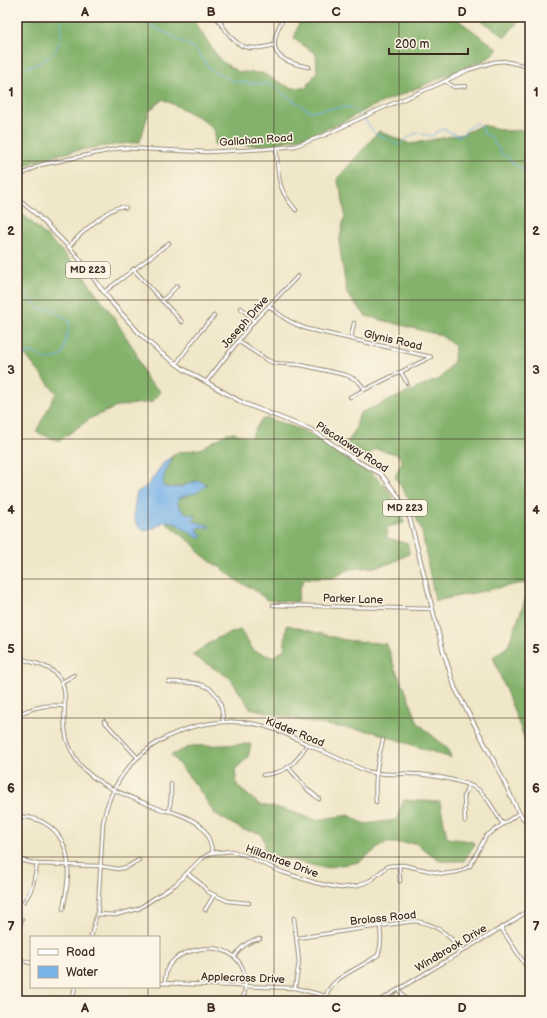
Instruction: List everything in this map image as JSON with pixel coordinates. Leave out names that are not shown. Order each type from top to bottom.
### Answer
[{"type":"main road","name":"Piscataway Road","points":[[17,198],[69,247],[104,292],[142,335],[161,353],[206,382],[248,405],[321,435],[352,457],[384,476],[403,504],[410,519],[442,647],[455,688],[495,763],[519,813],[530,826]]},
{"type":"street","points":[[216,17],[234,40],[243,47],[253,49],[275,45]]},
{"type":"street","points":[[220,22],[226,17]]},
{"type":"street","points":[[284,17],[274,36],[277,52],[286,61],[309,67]]},
{"type":"street","name":"Gallahan Road","points":[[17,177],[40,165],[121,148],[207,152],[295,146],[308,142],[468,70],[494,62],[510,62],[530,67]]},
{"type":"street","points":[[445,81],[454,87],[466,86]]},
{"type":"street","points":[[276,148],[281,191],[296,210]]},
{"type":"street","points":[[69,247],[83,231],[109,212],[120,206],[126,208]]},
{"type":"street","points":[[104,292],[169,243]]},
{"type":"street","points":[[133,269],[182,322]]},
{"type":"street","name":"Joseph Drive","points":[[206,382],[254,321],[298,276]]},
{"type":"street","points":[[162,301],[178,286]]},
{"type":"street","name":"Glynis Road","points":[[269,306],[280,316],[297,326],[431,357],[350,397]]},
{"type":"street","points":[[241,308],[254,321]]},
{"type":"street","points":[[176,364],[198,334],[214,316]]},
{"type":"street","points":[[351,338],[354,323]]},
{"type":"street","points":[[238,341],[274,363],[301,365],[346,375],[359,381],[365,389]]},
{"type":"street","points":[[401,372],[407,383]]},
{"type":"street","name":"Parker Lane","points":[[273,604],[432,609]]},
{"type":"street","points":[[17,657],[47,667],[57,674],[62,682],[65,693],[64,721],[66,736],[72,753],[80,765],[90,775],[113,789],[165,811],[169,811],[184,817],[203,828],[213,853],[201,859],[176,884],[138,909],[115,915],[97,914]]},
{"type":"street","points":[[62,682],[74,675]]},
{"type":"street","points":[[168,682],[196,683],[210,689],[216,695],[221,704],[223,722]]},
{"type":"street","points":[[17,715],[27,710],[39,707],[50,705],[65,706]]},
{"type":"street","points":[[104,721],[137,757]]},
{"type":"street","name":"Kidder Road","points":[[91,936],[97,914],[103,822],[105,810],[113,789],[122,774],[137,757],[158,742],[174,734],[198,726],[223,722],[240,722],[266,727],[375,774],[419,774],[468,785],[483,794],[503,824]]},
{"type":"street","points":[[376,802],[375,774],[384,740]]},
{"type":"street","points":[[263,775],[289,768],[300,756],[307,744]]},
{"type":"street","points":[[289,768],[319,799]]},
{"type":"street","points":[[169,811],[172,798],[171,784]]},
{"type":"street","points":[[465,821],[464,797],[468,785]]},
{"type":"street","points":[[400,881],[399,865],[444,874],[458,872],[470,866],[486,836],[519,813]]},
{"type":"street","points":[[17,817],[27,817],[44,823],[55,831],[64,843],[67,852],[68,865],[63,909]]},
{"type":"street","name":"Hillantrae Drive","points":[[213,853],[232,852],[249,856],[279,871],[340,888],[357,886],[371,880],[388,866],[399,865]]},
{"type":"street","points":[[17,859],[37,864],[100,866],[118,869],[127,867],[139,860]]},
{"type":"street","points":[[24,901],[32,887],[37,864]]},
{"type":"street","points":[[187,873],[200,883],[208,892],[214,895],[228,901],[249,902]]},
{"type":"street","points":[[205,910],[214,895]]},
{"type":"street","name":"Windbrook Drive","points":[[379,1001],[516,919],[530,909]]},
{"type":"street","points":[[294,918],[299,967],[295,988]]},
{"type":"street","points":[[17,932],[22,919]]},
{"type":"street","name":"Brolass Road","points":[[297,938],[414,921],[423,922],[436,927],[455,942],[461,951]]},
{"type":"street","points":[[325,1001],[326,996],[333,984],[378,955],[381,940],[380,926]]},
{"type":"street","points":[[501,928],[530,972]]},
{"type":"street","points":[[235,956],[245,945],[260,939]]},
{"type":"street","points":[[165,983],[169,964],[188,952],[212,948],[222,950],[235,956],[243,968],[245,986],[242,1001]]},
{"type":"street","points":[[17,959],[30,963]]},
{"type":"street","name":"Applecross Drive","points":[[160,983],[295,988],[326,996]]},
{"type":"street","points":[[72,1001],[75,988]]},
{"type":"street","points":[[399,989],[406,1001]]},
{"type":"green space","points":[[17,17],[191,17],[221,61],[239,72],[262,73],[291,88],[306,88],[317,72],[316,54],[294,39],[301,17],[454,17],[498,49],[489,58],[369,108],[343,122],[309,136],[269,145],[215,145],[215,131],[202,119],[163,99],[149,111],[140,142],[60,154],[17,170]]},
{"type":"green space","points":[[477,17],[522,17],[505,37]]},
{"type":"green space","points":[[482,125],[507,131],[530,131],[530,583],[517,584],[435,601],[422,532],[409,499],[395,477],[402,461],[397,454],[376,449],[366,457],[346,445],[355,430],[360,413],[441,378],[454,361],[455,346],[440,335],[366,316],[347,294],[339,242],[345,215],[342,195],[337,179],[379,131],[410,144],[463,134]]},
{"type":"green space","points":[[17,209],[59,248],[80,271],[113,316],[135,351],[146,379],[161,392],[152,402],[119,406],[91,418],[59,441],[36,432],[56,393],[22,351],[17,352]]},
{"type":"green space","points":[[267,418],[305,431],[337,453],[374,475],[385,486],[400,508],[404,523],[387,527],[387,538],[408,544],[409,554],[391,563],[375,567],[350,569],[333,578],[304,579],[300,588],[297,602],[267,600],[253,589],[239,582],[223,569],[211,562],[200,553],[192,543],[167,524],[165,521],[173,521],[202,536],[197,529],[199,527],[208,528],[210,526],[192,520],[196,515],[184,512],[177,502],[183,496],[199,491],[207,484],[194,481],[176,487],[164,487],[163,480],[166,469],[172,459],[170,458],[176,453],[200,449],[228,433],[235,433],[250,438],[261,420]]},
{"type":"green space","points":[[530,587],[530,743],[526,742],[493,657],[508,646]]},
{"type":"green space","points":[[287,625],[345,640],[387,644],[395,669],[405,689],[418,723],[448,749],[451,758],[374,732],[306,722],[250,708],[230,678],[192,655],[217,638],[240,630],[254,651],[272,657],[284,650]]},
{"type":"green space","points":[[251,744],[248,757],[235,770],[237,786],[260,805],[283,809],[316,820],[349,815],[364,824],[396,820],[404,800],[440,802],[447,838],[471,841],[475,844],[464,861],[441,861],[415,843],[385,843],[359,862],[324,868],[263,853],[265,842],[260,833],[243,830],[215,814],[196,785],[171,755],[192,746]]},
{"type":"water","points":[[170,458],[172,459],[163,480],[164,487],[178,487],[195,481],[200,481],[207,485],[196,493],[182,497],[177,502],[184,512],[196,515],[196,517],[192,519],[194,521],[210,526],[208,528],[200,527],[197,529],[203,536],[201,538],[198,538],[173,522],[165,521],[146,531],[140,528],[136,523],[134,510],[137,492],[147,486],[165,461]]},
{"type":"waterway","points":[[17,70],[45,60],[56,50],[61,36],[61,17]]},
{"type":"waterway","points":[[136,17],[192,47],[197,51],[211,70],[236,82],[268,84],[308,110],[313,111],[341,107],[352,108],[361,116]]},
{"type":"waterway","points":[[363,118],[373,131],[398,145],[417,133],[433,136],[436,132],[444,129],[461,136],[468,128],[476,123],[483,128],[483,133],[493,138],[494,144],[499,148],[501,154],[507,156],[517,166],[530,171]]},
{"type":"waterway","points":[[17,284],[39,309],[52,309],[70,322],[63,354],[59,357],[45,360],[33,352],[24,355],[17,367]]}]
